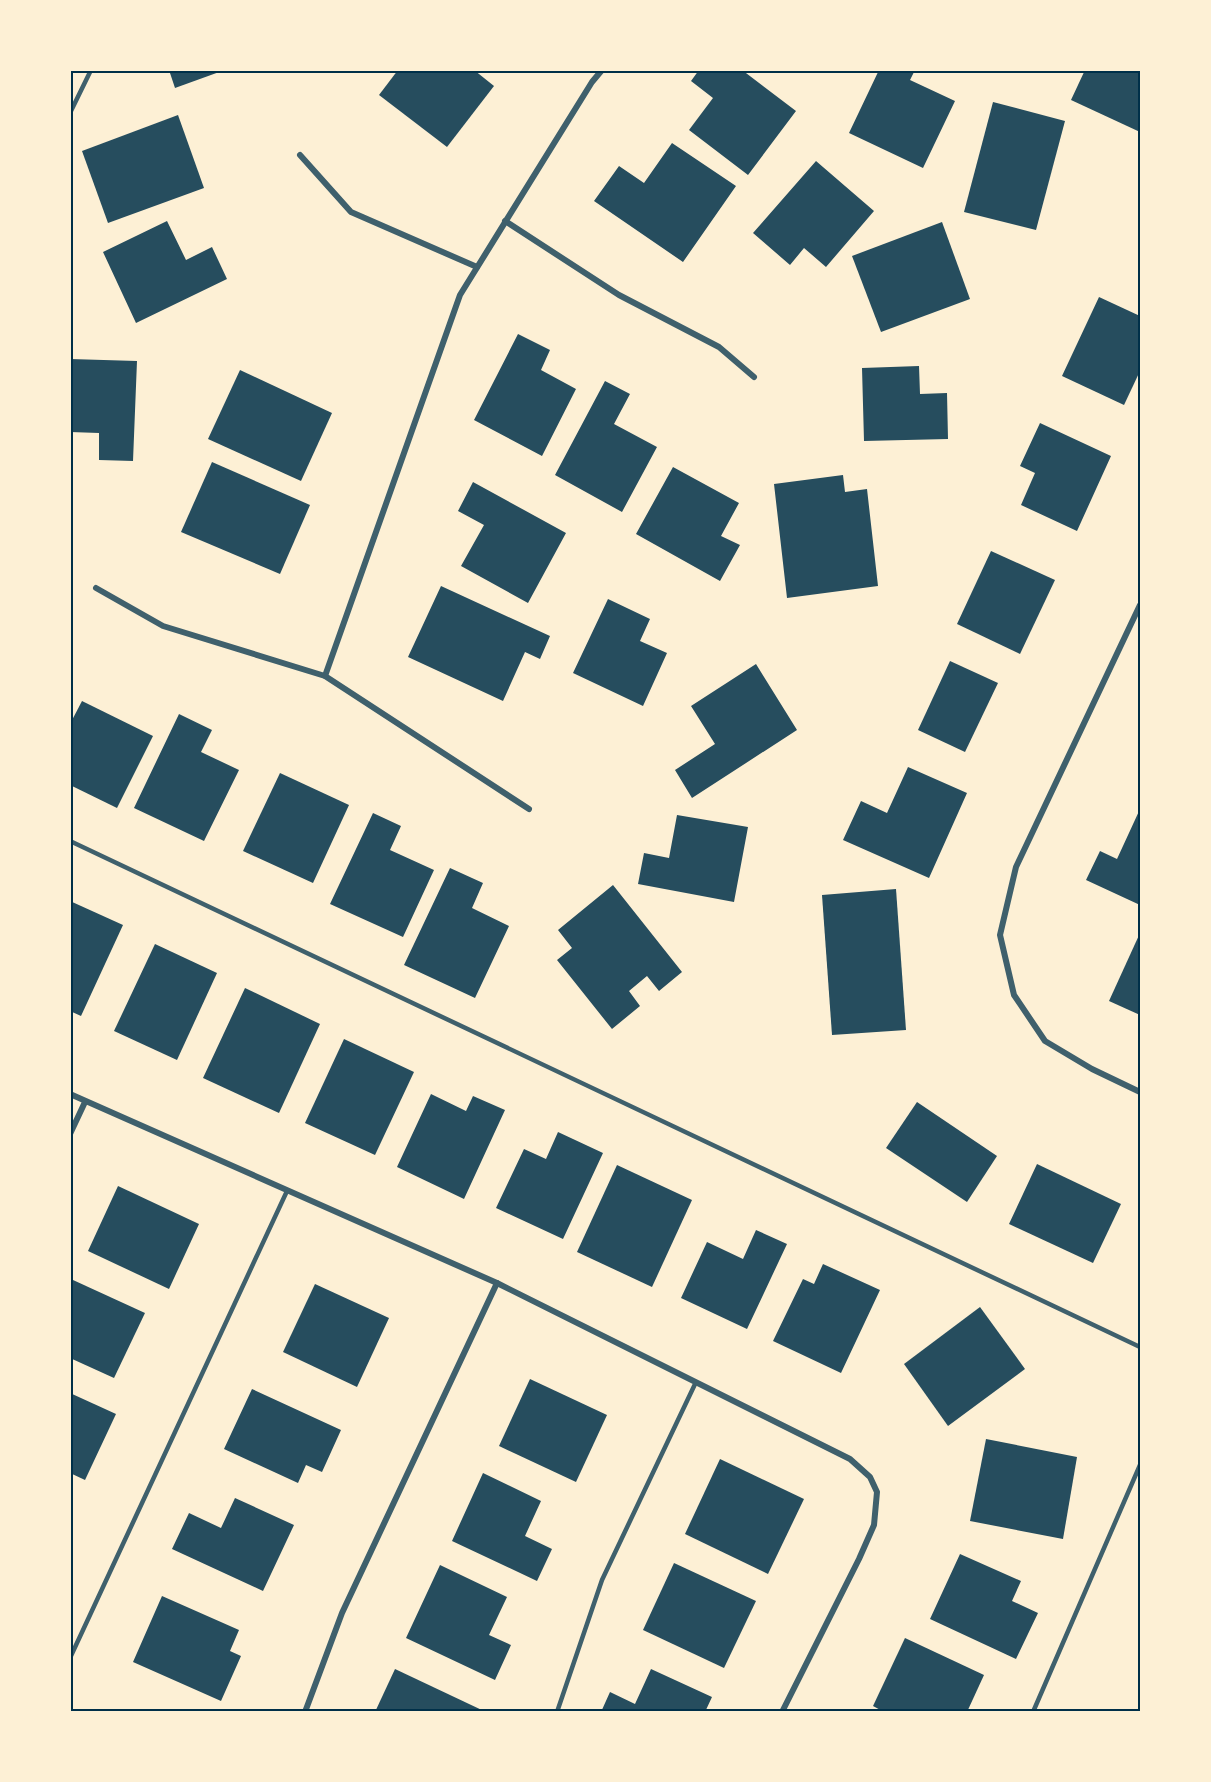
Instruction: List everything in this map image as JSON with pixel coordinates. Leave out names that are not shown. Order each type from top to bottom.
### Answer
[{"type":"street","points":[[325,676],[460,295],[591,82],[602,70]]},
{"type":"street","points":[[300,155],[351,212],[477,267]]},
{"type":"street","points":[[505,221],[619,296],[718,347],[754,377]]},
{"type":"street","points":[[96,588],[163,626],[325,676],[529,809]]},
{"type":"street","points":[[1140,605],[1016,867],[1000,936],[1014,995],[1045,1041],[1092,1069],[1140,1092]]},
{"type":"street","points":[[70,1094],[497,1283],[850,1459],[870,1477],[877,1492],[874,1525],[782,1712]]},
{"type":"street","points":[[70,1134],[85,1101]]},
{"type":"street","points":[[305,1712],[342,1613],[497,1283]]},
{"type":"lane","points":[[70,113],[90,70]]},
{"type":"lane","points":[[70,841],[1140,1347]]},
{"type":"lane","points":[[70,1658],[287,1191]]},
{"type":"lane","points":[[557,1712],[602,1580],[696,1382]]},
{"type":"lane","points":[[1032,1712],[1140,1466]]},
{"type":"building","points":[[169,70],[222,70],[222,71],[175,88]]},
{"type":"building","points":[[398,70],[474,70],[494,86],[447,147],[379,95]]},
{"type":"building","points":[[699,70],[742,70],[796,111],[748,175],[689,130],[713,98],[691,81]]},
{"type":"building","points":[[879,70],[915,70],[910,80],[955,101],[923,168],[849,133]]},
{"type":"building","points":[[1085,70],[1140,70],[1140,132],[1071,100]]},
{"type":"building","points":[[993,102],[1065,121],[1036,230],[964,212]]},
{"type":"building","points":[[178,115],[204,188],[108,223],[82,151]]},
{"type":"building","points":[[672,143],[736,186],[683,262],[594,201],[619,166],[644,183]]},
{"type":"building","points":[[816,161],[874,211],[826,267],[804,248],[790,265],[753,233]]},
{"type":"building","points":[[167,221],[186,260],[212,247],[227,279],[136,323],[103,252]]},
{"type":"building","points":[[942,222],[970,299],[881,332],[852,256]]},
{"type":"building","points":[[1099,297],[1140,316],[1140,371],[1124,405],[1062,376]]},
{"type":"building","points":[[518,334],[550,350],[541,370],[576,389],[542,456],[474,420]]},
{"type":"building","points":[[70,359],[137,361],[133,461],[99,460],[99,433],[70,432]]},
{"type":"building","points":[[919,366],[920,394],[947,393],[948,439],[864,441],[862,368]]},
{"type":"building","points":[[240,370],[332,413],[301,481],[208,439]]},
{"type":"building","points":[[605,381],[630,394],[614,424],[657,447],[622,512],[555,475]]},
{"type":"building","points":[[1040,423],[1111,456],[1077,531],[1021,505],[1035,473],[1020,466]]},
{"type":"building","points":[[212,462],[310,505],[280,574],[181,532]]},
{"type":"building","points":[[673,467],[739,503],[721,536],[740,545],[720,581],[636,534]]},
{"type":"building","points":[[843,475],[845,492],[867,489],[878,586],[787,598],[774,484]]},
{"type":"building","points":[[473,482],[566,533],[528,603],[461,566],[484,525],[458,511]]},
{"type":"building","points":[[991,551],[1055,580],[1020,654],[957,624]]},
{"type":"building","points":[[441,586],[550,636],[540,659],[525,652],[503,701],[408,657]]},
{"type":"building","points":[[608,599],[650,619],[640,641],[667,653],[643,706],[573,673]]},
{"type":"building","points":[[950,661],[998,683],[965,752],[918,730]]},
{"type":"building","points":[[756,664],[797,730],[692,798],[675,770],[715,744],[691,706]]},
{"type":"building","points":[[82,701],[153,736],[117,808],[70,785],[70,724]]},
{"type":"building","points":[[179,714],[212,730],[201,752],[239,770],[204,841],[134,808]]},
{"type":"building","points":[[908,767],[967,793],[929,878],[843,840],[861,801],[887,813]]},
{"type":"building","points":[[280,773],[349,805],[313,883],[243,851]]},
{"type":"building","points":[[1140,809],[1140,905],[1086,880],[1100,851],[1117,859]]},
{"type":"building","points":[[373,813],[401,826],[390,850],[434,870],[403,937],[330,904]]},
{"type":"building","points":[[677,815],[748,827],[734,902],[638,884],[644,853],[669,858]]},
{"type":"building","points":[[450,868],[483,883],[472,908],[509,926],[475,998],[404,965]]},
{"type":"building","points":[[613,885],[682,972],[659,991],[647,976],[629,991],[640,1006],[612,1029],[557,960],[572,948],[558,930]]},
{"type":"building","points":[[896,889],[906,1030],[832,1035],[822,895]]},
{"type":"building","points":[[70,901],[123,925],[81,1016],[70,1011]]},
{"type":"building","points":[[1140,933],[1140,1015],[1109,1001]]},
{"type":"building","points":[[155,944],[217,973],[177,1060],[114,1031]]},
{"type":"building","points":[[245,988],[320,1024],[279,1113],[203,1078]]},
{"type":"building","points":[[344,1039],[414,1072],[375,1155],[305,1123]]},
{"type":"building","points":[[431,1094],[466,1111],[473,1096],[505,1110],[464,1199],[397,1167]]},
{"type":"building","points":[[917,1102],[997,1156],[967,1202],[886,1148]]},
{"type":"building","points":[[558,1132],[603,1153],[563,1239],[496,1208],[524,1149],[546,1159]]},
{"type":"building","points":[[1037,1164],[1121,1204],[1093,1263],[1009,1224]]},
{"type":"building","points":[[617,1165],[692,1200],[652,1287],[577,1252]]},
{"type":"building","points":[[118,1186],[199,1224],[169,1289],[88,1251]]},
{"type":"building","points":[[756,1230],[787,1244],[747,1329],[681,1298],[707,1242],[743,1259]]},
{"type":"building","points":[[823,1264],[880,1290],[841,1373],[773,1341],[803,1279],[814,1284]]},
{"type":"building","points":[[73,1280],[145,1313],[114,1378],[70,1358],[70,1286]]},
{"type":"building","points":[[315,1284],[389,1318],[357,1387],[283,1352]]},
{"type":"building","points":[[980,1307],[1025,1369],[948,1426],[904,1364]]},
{"type":"building","points":[[530,1379],[607,1415],[576,1482],[499,1446]]},
{"type":"building","points":[[252,1389],[341,1430],[322,1472],[306,1465],[298,1483],[224,1449]]},
{"type":"building","points":[[70,1393],[116,1414],[85,1480],[70,1473]]},
{"type":"building","points":[[986,1439],[1077,1457],[1063,1539],[970,1521]]},
{"type":"building","points":[[720,1459],[804,1499],[768,1574],[685,1534]]},
{"type":"building","points":[[483,1473],[541,1501],[525,1536],[552,1549],[537,1581],[452,1541]]},
{"type":"building","points":[[235,1498],[294,1525],[263,1591],[172,1549],[189,1513],[221,1528]]},
{"type":"building","points":[[960,1554],[1021,1581],[1012,1601],[1038,1613],[1016,1659],[930,1619]]},
{"type":"building","points":[[674,1563],[756,1601],[724,1668],[643,1630]]},
{"type":"building","points":[[440,1565],[507,1597],[489,1635],[511,1645],[495,1680],[406,1638]]},
{"type":"building","points":[[162,1596],[239,1630],[230,1651],[241,1656],[221,1701],[133,1662]]},
{"type":"building","points":[[905,1638],[984,1675],[967,1712],[884,1712],[873,1706]]},
{"type":"building","points":[[395,1669],[486,1712],[375,1712]]},
{"type":"building","points":[[651,1669],[712,1697],[705,1712],[601,1712],[610,1692],[635,1704]]}]
